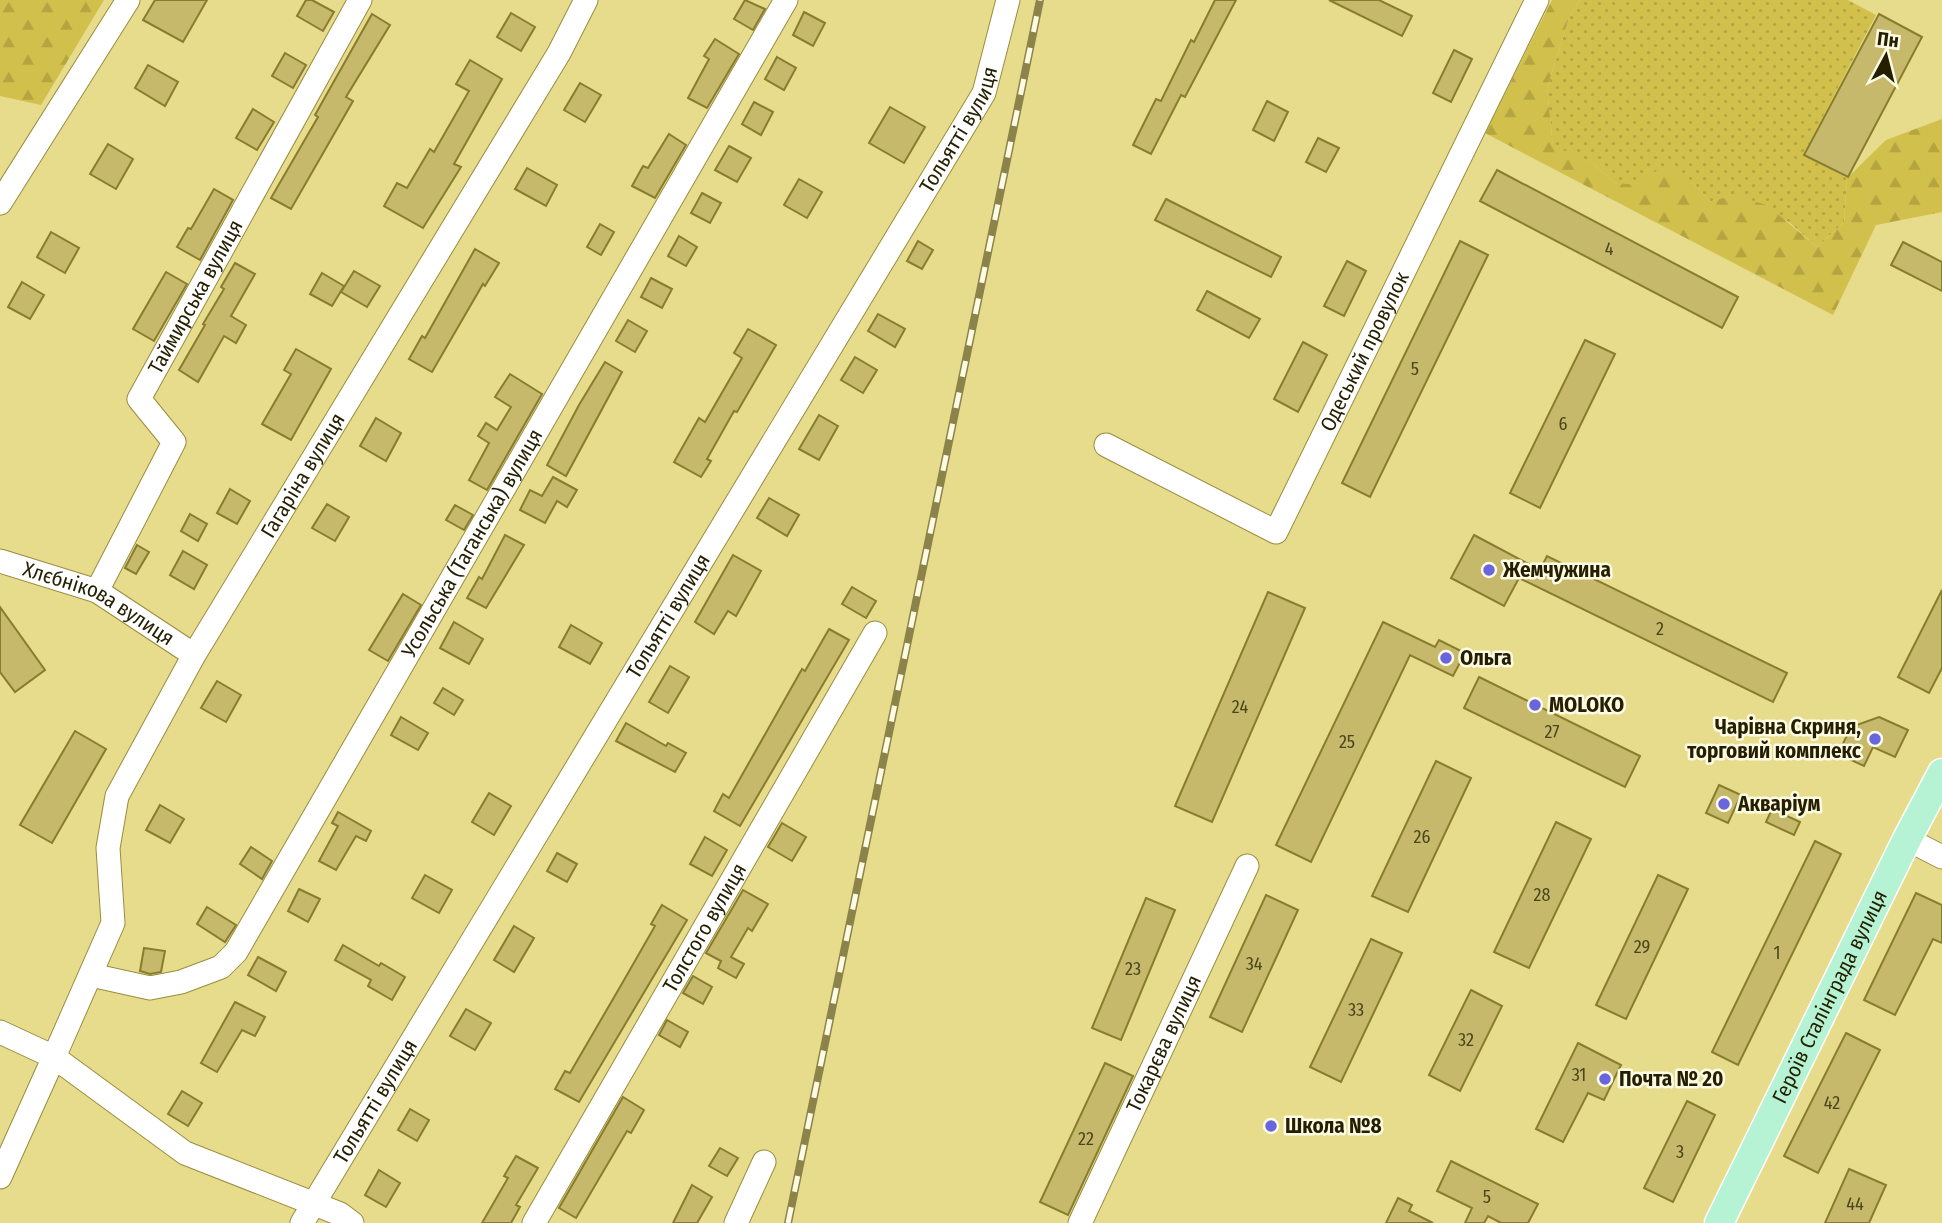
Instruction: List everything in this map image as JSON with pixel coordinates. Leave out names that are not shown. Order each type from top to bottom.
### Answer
[{"type":"main road","name":"Героїв Сталінграда вулиця","points":[[1719,1223],[1942,773]]},
{"type":"street","points":[[0,203],[128,0]]},
{"type":"street","name":"Таймирська вулиця","points":[[97,590],[174,442],[139,399],[360,0]]},
{"type":"street","name":"Гагаріна вулиця","points":[[0,1177],[113,923],[108,848],[117,796],[194,655],[559,53],[586,0]]},
{"type":"street","name":"Усольська (Таганська) вулиця","points":[[91,975],[150,988],[181,982],[221,967],[236,952],[786,0]]},
{"type":"street","name":"Тольятті вулиця","points":[[307,1214],[984,93],[1008,0]]},
{"type":"street","name":"Одеський провулок","points":[[1106,445],[1276,532],[1536,0]]},
{"type":"street","name":"Хлєбнікова вулиця","points":[[0,561],[97,590],[194,655]]},
{"type":"street","name":"Толстого вулиця","points":[[534,1223],[874,633]]},
{"type":"street","points":[[1907,839],[1942,857]]},
{"type":"street","name":"Токарєва вулиця","points":[[1080,1223],[1247,866]]},
{"type":"street","points":[[0,1032],[54,1057],[185,1153],[307,1214],[340,1214],[352,1223]]},
{"type":"street","points":[[736,1223],[764,1162]]},
{"type":"green space","points":[[0,0],[104,0],[41,105],[0,96]]},
{"type":"green space","points":[[1552,0],[1580,0],[1569,18],[1547,88],[1553,146],[1593,163],[1613,182],[1633,185],[1663,167],[1691,180],[1710,202],[1732,195],[1767,205],[1817,247],[1844,222],[1847,178],[1886,140],[1942,119],[1942,212],[1876,225],[1833,315],[1485,133]]},
{"type":"green space","points":[[1580,0],[1848,0],[1876,15],[1803,155],[1847,178],[1844,222],[1817,247],[1789,222],[1732,195],[1710,202],[1691,180],[1633,186],[1613,182],[1593,163],[1553,147],[1547,88],[1569,18]]},
{"type":"building","points":[[155,0],[207,0],[183,42],[143,20]]},
{"type":"building","points":[[306,0],[312,0],[334,12],[323,31],[297,16]]},
{"type":"building","points":[[745,0],[765,9],[753,30],[734,19]]},
{"type":"building","points":[[1215,0],[1236,0],[1185,97],[1181,95],[1151,154],[1133,145],[1156,99],[1161,101],[1191,40],[1194,42]]},
{"type":"building","points":[[1329,0],[1379,0],[1412,16],[1402,36]]},
{"type":"building","points":[[804,12],[825,23],[813,46],[793,35]]},
{"type":"building","points":[[511,13],[535,27],[521,51],[497,37]]},
{"type":"building","points":[[372,14],[390,25],[346,97],[353,101],[291,209],[271,198],[318,117],[315,115]]},
{"type":"building","points":[[1879,14],[1922,37],[1848,177],[1804,155]]},
{"type":"building","points":[[715,39],[739,54],[707,108],[688,98],[709,59],[704,56]]},
{"type":"building","points":[[1454,50],[1472,59],[1451,102],[1433,93]]},
{"type":"building","points":[[285,53],[306,65],[293,88],[272,76]]},
{"type":"building","points":[[777,57],[796,68],[784,90],[765,79]]},
{"type":"building","points":[[470,60],[502,79],[454,164],[461,167],[423,228],[384,206],[397,183],[407,188],[430,149],[434,152],[469,91],[456,84]]},
{"type":"building","points":[[148,65],[178,82],[165,106],[135,88]]},
{"type":"building","points":[[580,83],[601,95],[585,122],[564,110]]},
{"type":"building","points":[[1267,101],[1288,112],[1274,141],[1253,130]]},
{"type":"building","points":[[754,102],[773,112],[761,135],[742,124]]},
{"type":"building","points":[[890,107],[925,127],[904,163],[869,143]]},
{"type":"building","points":[[253,109],[274,122],[257,150],[236,138]]},
{"type":"building","points":[[669,134],[686,145],[655,198],[632,186],[643,166],[648,168]]},
{"type":"building","points":[[1318,138],[1339,148],[1326,172],[1306,162]]},
{"type":"building","points":[[108,144],[133,159],[116,189],[90,174]]},
{"type":"building","points":[[729,146],[751,158],[737,182],[715,170]]},
{"type":"building","points":[[527,168],[557,185],[546,206],[515,189]]},
{"type":"building","points":[[1497,170],[1738,297],[1722,328],[1480,201]]},
{"type":"building","points":[[799,179],[822,192],[807,218],[784,205]]},
{"type":"building","points":[[214,189],[233,200],[200,260],[177,247],[188,228],[191,229]]},
{"type":"building","points":[[702,193],[721,203],[710,223],[691,213]]},
{"type":"building","points":[[1166,199],[1281,257],[1271,277],[1155,220]]},
{"type":"building","points":[[600,224],[614,232],[601,255],[587,247]]},
{"type":"building","points":[[51,232],[79,248],[65,273],[37,257]]},
{"type":"building","points":[[679,236],[697,247],[686,266],[668,256]]},
{"type":"building","points":[[918,241],[933,250],[922,269],[907,261]]},
{"type":"building","points":[[1460,241],[1488,255],[1370,497],[1342,483]]},
{"type":"building","points":[[1903,242],[1942,262],[1942,291],[1891,265]]},
{"type":"building","points":[[475,249],[499,263],[485,286],[483,284],[432,372],[409,359],[422,336],[425,338]]},
{"type":"building","points":[[1347,261],[1366,271],[1344,316],[1324,306]]},
{"type":"building","points":[[235,263],[255,274],[231,316],[246,325],[236,343],[224,336],[198,382],[179,370],[224,289],[221,287]]},
{"type":"building","points":[[354,271],[380,286],[367,307],[341,292]]},
{"type":"building","points":[[166,272],[187,284],[154,341],[133,329]]},
{"type":"building","points":[[322,273],[344,286],[332,306],[310,294]]},
{"type":"building","points":[[651,278],[672,289],[662,308],[641,297]]},
{"type":"building","points":[[22,282],[44,295],[30,319],[8,307]]},
{"type":"building","points":[[1207,291],[1260,319],[1249,338],[1197,310]]},
{"type":"building","points":[[878,314],[905,329],[895,347],[868,331]]},
{"type":"building","points":[[628,320],[647,331],[635,352],[616,341]]},
{"type":"building","points":[[748,329],[776,345],[737,412],[734,411],[707,459],[711,461],[701,477],[674,462],[699,418],[705,422],[742,358],[734,353]]},
{"type":"building","points":[[1585,340],[1615,354],[1540,508],[1510,493]]},
{"type":"building","points":[[1303,342],[1327,355],[1298,412],[1274,399]]},
{"type":"building","points":[[296,349],[331,369],[291,440],[262,424],[291,374],[284,370]]},
{"type":"building","points":[[855,357],[877,370],[863,393],[841,380]]},
{"type":"building","points":[[605,362],[622,372],[566,476],[547,465]]},
{"type":"building","points":[[510,374],[542,394],[487,490],[469,480],[489,443],[478,436],[486,423],[497,430],[511,407],[495,397]]},
{"type":"building","points":[[819,415],[838,426],[819,460],[799,449]]},
{"type":"building","points":[[376,418],[401,433],[386,461],[360,446]]},
{"type":"building","points":[[553,477],[577,490],[567,507],[557,501],[545,523],[520,510],[530,490],[542,496]]},
{"type":"building","points":[[230,489],[250,501],[237,524],[217,513]]},
{"type":"building","points":[[769,498],[799,515],[787,536],[757,518]]},
{"type":"building","points":[[327,504],[349,517],[335,541],[312,528]]},
{"type":"building","points":[[455,505],[473,515],[464,530],[446,520]]},
{"type":"building","points":[[190,514],[207,524],[198,541],[181,531]]},
{"type":"building","points":[[505,535],[524,545],[486,608],[467,598],[479,577],[482,579]]},
{"type":"building","points":[[1474,535],[1540,570],[1547,556],[1787,673],[1773,702],[1519,578],[1504,606],[1451,578]]},
{"type":"building","points":[[137,545],[149,552],[136,574],[125,568]]},
{"type":"building","points":[[183,551],[207,565],[194,589],[170,575]]},
{"type":"building","points":[[733,555],[761,571],[736,616],[728,611],[714,634],[695,622]]},
{"type":"building","points":[[852,587],[876,601],[866,618],[842,604]]},
{"type":"building","points":[[1942,590],[1942,668],[1929,693],[1898,677]]},
{"type":"building","points":[[1268,592],[1305,608],[1212,822],[1175,806]]},
{"type":"building","points":[[403,594],[421,605],[388,661],[369,650]]},
{"type":"building","points":[[0,607],[45,670],[15,692],[0,672]]},
{"type":"building","points":[[454,622],[483,639],[469,664],[440,648]]},
{"type":"building","points":[[1383,622],[1435,647],[1439,640],[1465,653],[1453,676],[1410,655],[1311,862],[1276,845]]},
{"type":"building","points":[[571,625],[602,643],[590,664],[559,647]]},
{"type":"building","points":[[829,629],[849,640],[740,826],[714,811],[723,794],[729,798],[802,669],[805,671]]},
{"type":"building","points":[[670,666],[689,677],[668,713],[649,702]]},
{"type":"building","points":[[1479,677],[1640,756],[1625,787],[1464,708]]},
{"type":"building","points":[[217,681],[241,695],[226,722],[201,708]]},
{"type":"building","points":[[443,688],[463,700],[454,715],[434,703]]},
{"type":"building","points":[[401,717],[428,733],[418,750],[391,735]]},
{"type":"building","name":"Чарівна Скриня, торговий комплекс","points":[[1879,717],[1908,730],[1895,757],[1873,747],[1864,766],[1838,754],[1851,727]]},
{"type":"building","points":[[626,723],[666,746],[668,743],[686,753],[675,772],[616,741]]},
{"type":"building","points":[[75,731],[106,749],[52,843],[20,825]]},
{"type":"building","points":[[1436,761],[1471,778],[1408,912],[1372,896]]},
{"type":"building","name":"Акваріум","points":[[1719,785],[1741,795],[1728,823],[1706,813]]},
{"type":"building","points":[[489,793],[511,806],[494,835],[472,822]]},
{"type":"building","points":[[160,805],[184,819],[170,843],[146,830]]},
{"type":"building","points":[[1772,809],[1800,822],[1794,835],[1766,822]]},
{"type":"building","points":[[338,812],[371,831],[366,841],[356,836],[336,870],[319,861],[338,826],[332,823]]},
{"type":"building","points":[[1556,822],[1591,839],[1529,968],[1494,952]]},
{"type":"building","points":[[782,823],[806,837],[792,861],[768,847]]},
{"type":"building","points":[[705,837],[727,850],[712,876],[690,864]]},
{"type":"building","points":[[1815,841],[1841,854],[1738,1065],[1712,1052]]},
{"type":"building","points":[[251,847],[272,861],[262,879],[240,864]]},
{"type":"building","points":[[557,853],[577,864],[567,882],[547,871]]},
{"type":"building","points":[[425,875],[452,890],[439,913],[412,898]]},
{"type":"building","points":[[1658,875],[1688,889],[1626,1019],[1596,1005]]},
{"type":"building","points":[[299,889],[320,899],[308,922],[288,911]]},
{"type":"building","points":[[743,890],[768,904],[752,931],[748,928],[731,957],[744,964],[736,978],[718,968],[721,961],[706,953]]},
{"type":"building","points":[[1916,893],[1942,905],[1942,943],[1933,939],[1895,1015],[1864,1000]]},
{"type":"building","points":[[1266,895],[1298,910],[1242,1032],[1210,1017]]},
{"type":"building","points":[[1146,898],[1175,910],[1121,1040],[1092,1028]]},
{"type":"building","points":[[662,905],[687,920],[579,1102],[555,1089],[565,1071],[570,1073],[655,926],[651,924]]},
{"type":"building","points":[[207,907],[236,925],[225,942],[197,924]]},
{"type":"building","points":[[514,926],[534,938],[514,972],[494,960]]},
{"type":"building","points":[[1371,939],[1402,953],[1341,1082],[1310,1067]]},
{"type":"building","points":[[343,945],[379,966],[381,963],[405,977],[392,1000],[368,986],[371,980],[335,960]]},
{"type":"building","points":[[144,948],[165,951],[161,972],[150,974],[140,971]]},
{"type":"building","points":[[258,957],[286,972],[276,991],[248,975]]},
{"type":"building","points":[[693,976],[712,987],[703,1004],[683,993]]},
{"type":"building","points":[[1471,990],[1502,1006],[1460,1091],[1429,1075]]},
{"type":"building","points":[[235,1002],[265,1017],[255,1036],[242,1030],[217,1072],[201,1063]]},
{"type":"building","points":[[466,1009],[491,1023],[475,1050],[450,1036]]},
{"type":"building","points":[[667,1020],[688,1032],[680,1047],[659,1035]]},
{"type":"building","points":[[1846,1033],[1880,1050],[1818,1173],[1784,1156]]},
{"type":"building","points":[[1578,1043],[1621,1065],[1604,1100],[1588,1093],[1563,1142],[1536,1129]]},
{"type":"building","points":[[1105,1063],[1133,1076],[1068,1215],[1040,1202]]},
{"type":"building","points":[[182,1091],[202,1103],[188,1126],[168,1114]]},
{"type":"building","points":[[623,1097],[644,1110],[631,1133],[627,1131],[576,1218],[559,1208]]},
{"type":"building","points":[[1687,1101],[1715,1115],[1673,1202],[1644,1188]]},
{"type":"building","points":[[410,1109],[429,1120],[417,1141],[398,1130]]},
{"type":"building","points":[[720,1148],[738,1158],[727,1176],[709,1166]]},
{"type":"building","points":[[516,1156],[538,1168],[516,1205],[520,1207],[511,1223],[482,1223],[508,1178],[504,1176]]},
{"type":"building","points":[[1451,1161],[1538,1204],[1528,1223],[1501,1223],[1488,1216],[1484,1223],[1465,1223],[1472,1208],[1437,1191]]},
{"type":"building","points":[[1849,1169],[1886,1185],[1869,1223],[1825,1223]]},
{"type":"building","points":[[379,1170],[400,1183],[386,1207],[365,1195]]},
{"type":"building","points":[[692,1185],[712,1197],[697,1223],[673,1223]]},
{"type":"building","points":[[1398,1198],[1412,1205],[1409,1211],[1433,1223],[1386,1223]]},
{"type":"railway","points":[[788,1223],[1040,0]]},
{"type":"place","name":"Жемчужина","points":[[1489,570]]},
{"type":"place","name":"Ольга","points":[[1446,658]]},
{"type":"place","name":"MOLOKO","points":[[1535,705]]},
{"type":"place","name":"Чарівна Скриня, торговий комплекс","points":[[1875,739]]},
{"type":"place","name":"Акваріум","points":[[1724,804]]},
{"type":"place","name":"Почта № 20","points":[[1605,1079]]},
{"type":"place","name":"Школа №8","points":[[1271,1126]]}]
